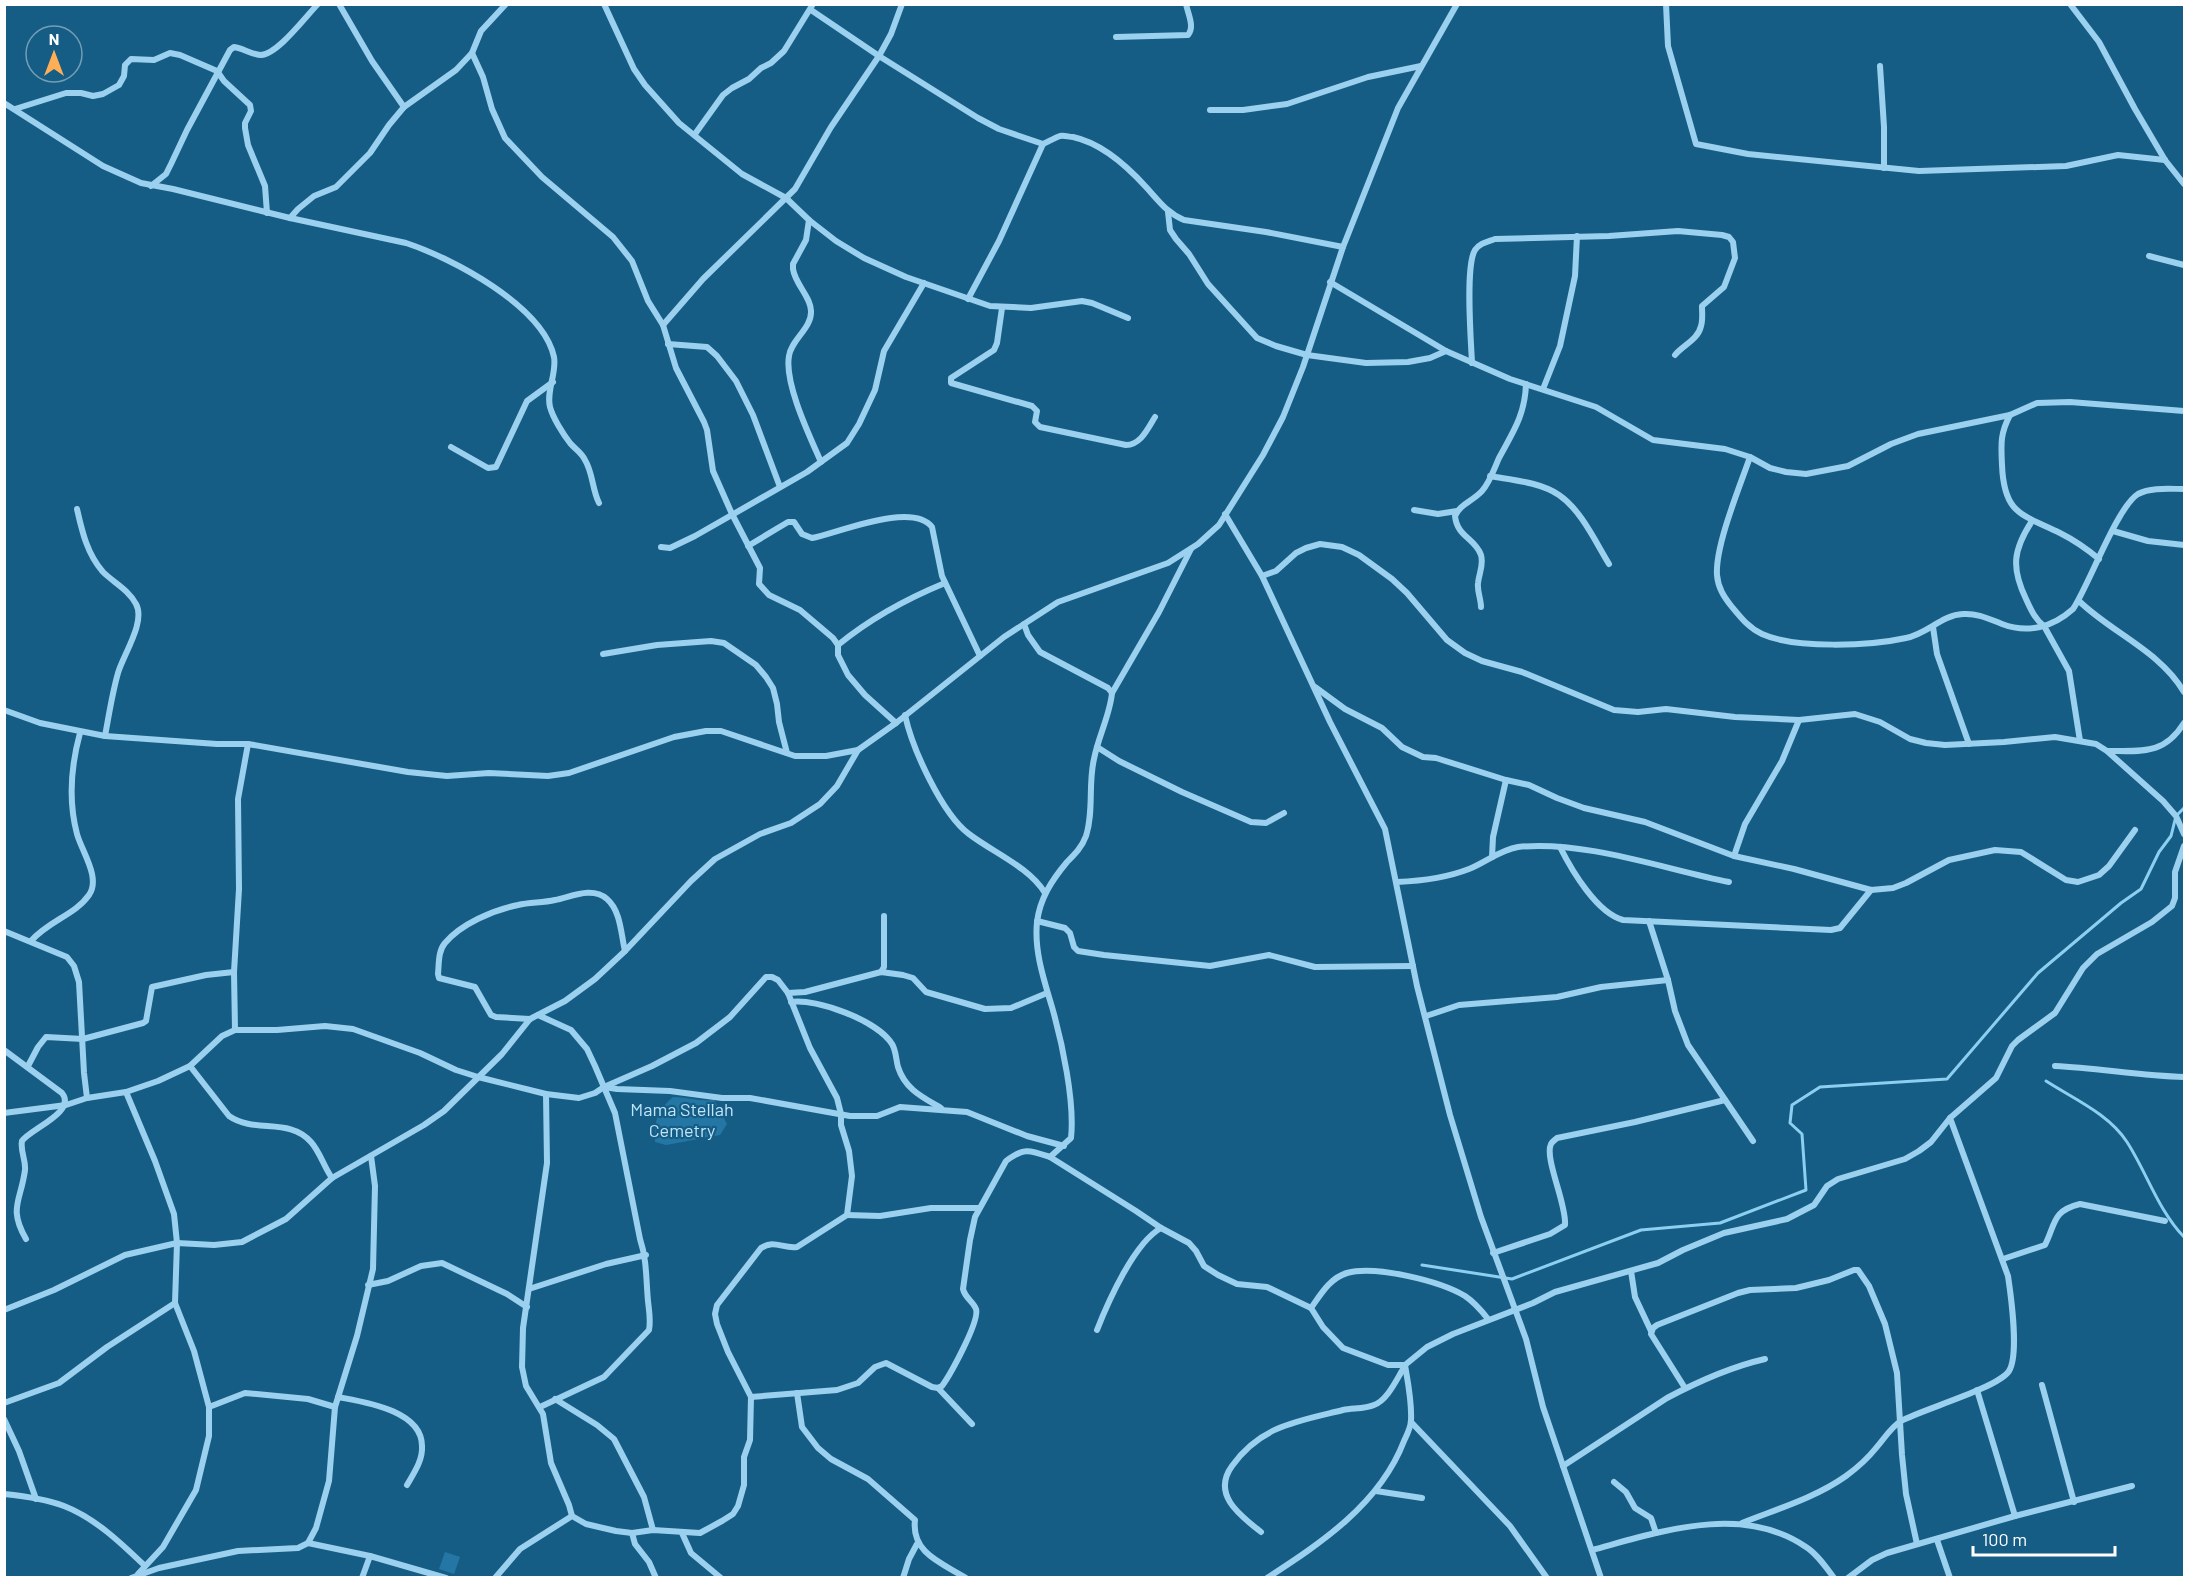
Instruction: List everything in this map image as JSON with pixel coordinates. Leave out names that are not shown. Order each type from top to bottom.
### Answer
[{"type":"street","points":[[151,186],[166,174],[226,55],[234,47],[262,55],[273,50],[318,4]]},
{"type":"street","points":[[339,4],[372,61],[404,107]]},
{"type":"street","points":[[290,218],[307,202],[336,187],[359,165],[404,107],[456,70],[472,52],[481,31],[506,4]]},
{"type":"street","points":[[604,4],[634,69],[679,123],[742,174],[786,198],[837,242],[885,268],[968,299],[1002,308],[1032,308],[1082,300],[1128,318]]},
{"type":"street","points":[[663,325],[704,279],[795,189],[831,127],[879,56],[891,34],[902,4]]},
{"type":"street","points":[[1116,38],[1188,35],[1191,32],[1191,25],[1186,4]]},
{"type":"street","points":[[4,1310],[54,1290],[125,1255],[177,1243],[214,1245],[242,1242],[286,1219],[332,1178],[444,1111],[502,1054],[530,1019],[578,993],[625,951],[715,859],[760,834],[790,823],[820,804],[837,786],[858,750],[896,723],[980,656],[1058,602],[1168,563],[1213,532],[1263,455],[1283,417],[1307,355],[1343,247],[1398,108],[1457,4]]},
{"type":"street","points":[[1666,4],[1668,46],[1696,144],[1748,154],[1919,171],[2066,166],[2118,154],[2165,160]]},
{"type":"street","points":[[2070,4],[2099,42],[2135,110],[2165,160],[2184,184]]},
{"type":"street","points":[[695,134],[723,95],[749,79],[784,51],[812,7],[879,56],[999,129],[1043,144]]},
{"type":"street","points":[[15,109],[66,93],[93,96],[114,89],[122,81],[125,65],[132,59],[154,60],[170,52],[180,55],[218,71],[224,81],[250,105],[251,111],[245,128],[248,145],[265,186],[267,213]]},
{"type":"street","points":[[472,52],[483,77],[492,110],[505,138],[542,177],[618,242],[632,261],[643,292],[663,325],[676,368],[707,430],[713,471],[760,568],[758,580],[764,591],[816,622],[838,645],[838,655],[848,675],[865,695],[896,723]]},
{"type":"street","points":[[1210,110],[1243,110],[1287,105],[1368,77],[1421,66]]},
{"type":"street","points":[[1880,66],[1884,168]]},
{"type":"street","points":[[4,103],[123,177],[151,186],[173,189],[267,213],[406,243],[425,249],[480,276],[522,310],[542,331],[554,358],[550,405],[569,442],[585,458],[599,503]]},
{"type":"street","points":[[968,299],[981,278],[1043,144],[1061,135],[1082,139],[1113,157],[1143,184],[1168,212],[1184,220],[1266,232],[1343,247]]},
{"type":"street","points":[[1168,212],[1170,230],[1176,239],[1189,254],[1208,284],[1257,338],[1307,355],[1366,363],[1408,362],[1430,358],[1446,351]]},
{"type":"street","points":[[809,220],[806,240],[793,264],[793,269],[811,310],[810,320],[789,355],[788,370],[799,408],[821,462]]},
{"type":"street","points":[[1473,363],[1470,266],[1476,249],[1483,243],[1495,239],[1678,231],[1722,235],[1733,242],[1735,258],[1724,287],[1702,306],[1701,326],[1698,333],[1675,355]]},
{"type":"street","points":[[1543,389],[1560,346],[1575,276],[1577,236]]},
{"type":"street","points":[[2149,256],[2184,265]]},
{"type":"street","points":[[1330,282],[1446,351],[1526,384],[1596,407],[1653,440],[1725,449],[1750,457],[1760,465],[1786,472],[1806,474],[1848,466],[1891,444],[1918,434],[2010,415],[2037,403],[2184,411]]},
{"type":"street","points":[[661,547],[670,548],[683,543],[821,462],[847,443],[875,390],[884,351],[924,283]]},
{"type":"street","points":[[1002,308],[998,343],[994,350],[951,378],[951,383],[1032,406],[1036,411],[1035,422],[1040,427],[1126,445],[1136,443],[1155,417]]},
{"type":"street","points":[[668,344],[707,347],[717,356],[736,381],[753,415],[780,487]]},
{"type":"street","points":[[451,447],[488,468],[496,467],[526,401],[553,382]]},
{"type":"street","points":[[1414,510],[1438,514],[1457,511],[1482,491],[1520,420],[1526,398],[1526,384]]},
{"type":"street","points":[[2010,415],[2002,431],[2002,475],[2010,503],[2017,512],[2078,543],[2099,559]]},
{"type":"street","points":[[1750,457],[1725,530],[1717,567],[1718,584],[1722,593],[1749,626],[1774,639],[1791,643],[1879,642],[1906,638],[1933,627],[1950,616],[1964,614],[1977,615],[2022,630],[2044,626],[2064,617],[2079,601],[2126,506],[2139,494],[2151,490],[2184,489]]},
{"type":"street","points":[[1490,476],[1536,486],[1559,495],[1574,510],[1610,564]]},
{"type":"street","points":[[77,509],[89,552],[103,572],[128,594],[136,604],[138,613],[134,634],[118,673],[105,736]]},
{"type":"street","points":[[1457,511],[1455,516],[1459,531],[1474,544],[1481,554],[1482,565],[1478,585],[1481,607]]},
{"type":"street","points":[[1225,514],[1262,576],[1355,773],[1381,820],[1389,845],[1413,966],[1450,1115],[1493,1252],[1526,1339],[1543,1407],[1601,1578]]},
{"type":"street","points":[[748,546],[788,522],[794,522],[802,534],[812,538],[876,519],[920,519],[928,522],[932,527],[945,583],[980,656]]},
{"type":"street","points":[[2032,520],[2022,535],[2017,550],[2016,573],[2032,613],[2044,626],[2069,671],[2080,741]]},
{"type":"street","points":[[2113,531],[2148,541],[2184,545]]},
{"type":"street","points":[[1262,576],[1276,571],[1291,557],[1306,548],[1320,544],[1342,547],[1359,555],[1386,574],[1407,593],[1447,640],[1465,654],[1482,662],[1522,672],[1614,710],[1638,712],[1666,709],[1735,717],[1799,720],[1855,714],[1880,722],[1911,739],[1926,743],[1970,744],[2044,737],[2096,744],[2163,801],[2176,816],[2184,834]]},
{"type":"street","points":[[1050,1156],[1071,1138],[1074,1118],[1055,1020],[1037,947],[1037,921],[1045,893],[1058,872],[1081,847],[1086,835],[1091,802],[1092,768],[1112,693],[1159,612],[1191,549]]},
{"type":"street","points":[[838,645],[865,623],[945,583]]},
{"type":"street","points":[[2079,601],[2103,622],[2152,655],[2177,680],[2184,692]]},
{"type":"street","points":[[1024,624],[1028,635],[1040,652],[1108,688],[1112,693]]},
{"type":"street","points":[[1933,627],[1937,654],[1970,744]]},
{"type":"street","points":[[603,654],[657,645],[711,641],[724,643],[756,665],[773,688],[787,753]]},
{"type":"street","points":[[1314,686],[1345,709],[1382,728],[1402,747],[1423,757],[1436,758],[1506,780],[1529,784],[1584,808],[1645,822],[1734,856],[1794,869],[1871,890],[1899,885],[1922,876],[1949,860],[1995,850],[2021,852],[2066,880],[2078,882],[2099,875],[2109,866],[2135,830]]},
{"type":"street","points":[[4,710],[40,723],[80,733],[217,744],[248,744],[408,772],[447,776],[489,773],[548,776],[569,773],[674,737],[706,730],[721,731],[795,756],[826,756],[858,750]]},
{"type":"street","points":[[905,715],[907,728],[917,753],[956,822],[1000,856],[1023,869],[1039,883],[1045,893]]},
{"type":"street","points":[[1734,856],[1745,824],[1782,761],[1799,720]]},
{"type":"street","points":[[2107,751],[2146,751],[2160,746],[2174,739],[2184,723]]},
{"type":"street","points":[[31,941],[56,920],[77,909],[90,894],[94,884],[77,834],[73,808],[74,758],[80,733]]},
{"type":"street","points":[[235,1030],[234,972],[239,889],[238,799],[248,744]]},
{"type":"street","points":[[1097,747],[1111,757],[1182,792],[1251,822],[1266,823],[1284,813]]},
{"type":"street","points":[[1492,857],[1493,837],[1506,780]]},
{"type":"street","points":[[1262,1532],[1240,1516],[1230,1504],[1226,1482],[1228,1471],[1236,1460],[1252,1442],[1269,1431],[1343,1410],[1373,1406],[1381,1401],[1405,1365],[1427,1347],[1555,1292],[1658,1263],[1724,1233],[1788,1219],[1808,1209],[1819,1200],[1827,1186],[1838,1179],[1905,1159],[1919,1150],[1935,1138],[1950,1118],[1996,1078],[2012,1046],[2055,1013],[2083,968],[2097,954],[2152,922],[2172,906],[2175,898],[2175,872],[2184,846]]},
{"type":"street","points":[[1397,882],[1448,875],[1471,868],[1501,852],[1517,848],[1560,848],[1602,854],[1730,882]]},
{"type":"street","points":[[1560,848],[1588,891],[1612,917],[1631,921],[1831,930],[1840,928],[1871,890]]},
{"type":"street","points":[[530,1019],[491,1015],[475,987],[440,978],[438,974],[441,949],[446,942],[474,922],[504,909],[519,904],[552,901],[582,893],[599,894],[614,907],[625,951]]},
{"type":"street","points":[[881,972],[884,967],[884,916]]},
{"type":"street","points":[[1037,921],[1065,928],[1070,933],[1074,947],[1078,951],[1104,955],[1210,966],[1269,955],[1315,967],[1413,966]]},
{"type":"street","points":[[1649,921],[1668,980],[1675,1011],[1689,1045],[1752,1141]]},
{"type":"street","points":[[4,932],[67,957],[74,966],[79,982],[87,1098]]},
{"type":"street","points":[[28,1066],[46,1037],[82,1040],[143,1023],[146,1021],[152,987],[206,975],[234,972]]},
{"type":"street","points":[[788,993],[806,992],[881,972],[892,972],[913,978],[926,992],[985,1009],[1011,1008],[1047,993]]},
{"type":"street","points":[[4,1113],[66,1105],[87,1098],[126,1092],[159,1081],[190,1066],[222,1036],[235,1030],[277,1030],[325,1026],[353,1029],[478,1077],[546,1094],[579,1098],[595,1093],[696,1043],[730,1017],[766,977],[772,977],[778,980],[788,993],[810,1048],[837,1098],[852,1176],[847,1215]]},
{"type":"street","points":[[1426,1016],[1459,1005],[1557,997],[1601,987],[1668,980]]},
{"type":"street","points":[[791,1002],[803,1000],[822,1005],[872,1025],[892,1044],[899,1070],[910,1088],[922,1098],[944,1109]]},
{"type":"street","points":[[538,1015],[562,1024],[578,1037],[587,1050],[615,1113],[640,1239],[646,1255],[647,1299],[651,1323],[649,1330],[604,1377],[540,1407]]},
{"type":"street","points":[[4,1050],[62,1093],[66,1105]]},
{"type":"street","points":[[190,1066],[229,1116],[235,1120],[259,1126],[281,1126],[300,1132],[312,1143],[332,1178]]},
{"type":"street","points":[[2055,1066],[2184,1077]]},
{"type":"street","points":[[604,1087],[670,1091],[722,1098],[750,1098],[850,1116],[878,1116],[900,1107],[944,1109],[967,1112],[1027,1136],[1064,1146]]},
{"type":"street","points":[[126,1092],[174,1214],[177,1243],[175,1303],[194,1351],[209,1407],[209,1436],[196,1490],[163,1547],[135,1576]]},
{"type":"street","points":[[546,1094],[547,1163],[523,1328],[521,1350],[524,1379],[540,1407],[551,1463],[572,1516],[586,1524],[600,1528],[632,1533],[653,1530],[700,1533],[733,1514],[738,1506],[744,1485],[744,1457],[752,1430],[751,1397],[728,1352],[715,1314],[717,1305],[760,1248],[771,1243],[790,1248],[797,1247],[847,1215],[880,1216],[931,1208],[978,1208]]},
{"type":"street","points":[[1493,1252],[1550,1234],[1564,1225],[1561,1197],[1549,1152],[1551,1143],[1557,1138],[1687,1111],[1725,1100]]},
{"type":"street","points":[[26,1239],[20,1228],[16,1212],[25,1168],[22,1141],[24,1137],[46,1124],[66,1105]]},
{"type":"street","points":[[1592,1550],[1656,1533],[1706,1525],[1742,1523],[1801,1500],[1846,1476],[1869,1456],[1899,1422],[2000,1380],[2008,1373],[2013,1361],[2012,1299],[2008,1276],[1950,1118]]},
{"type":"street","points":[[938,1388],[944,1384],[955,1366],[976,1315],[976,1308],[964,1295],[963,1289],[970,1240],[978,1208],[1006,1161],[1025,1150],[1050,1156],[1161,1228],[1189,1243],[1204,1266],[1230,1282],[1268,1287],[1311,1308],[1323,1327],[1343,1348],[1388,1365],[1405,1365]]},
{"type":"street","points":[[135,1576],[159,1568],[238,1551],[298,1548],[308,1543],[316,1528],[329,1481],[335,1407],[357,1336],[373,1269],[375,1186],[371,1156]]},
{"type":"street","points":[[2002,1259],[2045,1245],[2059,1213],[2080,1204],[2165,1221]]},
{"type":"street","points":[[1097,1330],[1108,1301],[1121,1278],[1148,1238],[1161,1228]]},
{"type":"street","points":[[529,1289],[606,1264],[646,1255]]},
{"type":"street","points":[[368,1285],[388,1281],[421,1266],[442,1263],[507,1294],[527,1307]]},
{"type":"street","points":[[1311,1308],[1329,1283],[1346,1274],[1367,1269],[1415,1278],[1455,1291],[1474,1303],[1488,1319]]},
{"type":"street","points":[[1651,1331],[1658,1325],[1738,1293],[1750,1290],[1796,1288],[1858,1270],[1869,1286],[1885,1324],[1899,1386],[1899,1422],[1906,1494],[1917,1544]]},
{"type":"street","points":[[1631,1271],[1635,1298],[1651,1331],[1685,1388]]},
{"type":"street","points":[[4,1403],[59,1383],[107,1347],[175,1303]]},
{"type":"street","points":[[1563,1466],[1685,1388],[1715,1374],[1765,1359]]},
{"type":"street","points":[[751,1397],[821,1393],[847,1387],[858,1383],[875,1367],[886,1363],[938,1388],[972,1424]]},
{"type":"street","points":[[1267,1578],[1293,1562],[1338,1528],[1376,1491],[1392,1468],[1412,1422],[1405,1365]]},
{"type":"street","points":[[2042,1385],[2074,1502]]},
{"type":"street","points":[[1977,1390],[2015,1516]]},
{"type":"street","points":[[209,1407],[245,1393],[299,1397],[335,1407]]},
{"type":"street","points":[[797,1393],[800,1421],[808,1438],[831,1459],[868,1479],[915,1521],[917,1544],[923,1551],[966,1578]]},
{"type":"street","points":[[338,1397],[405,1416],[416,1428],[421,1438],[422,1449],[416,1469],[406,1485]]},
{"type":"street","points":[[555,1399],[614,1438],[645,1497],[653,1530]]},
{"type":"street","points":[[4,1419],[19,1451],[36,1499]]},
{"type":"street","points":[[1412,1422],[1510,1526],[1547,1578]]},
{"type":"street","points":[[1614,1482],[1626,1492],[1635,1508],[1652,1518],[1656,1533]]},
{"type":"street","points":[[1848,1578],[1872,1560],[1917,1544],[2132,1486]]},
{"type":"street","points":[[1376,1491],[1422,1498]]},
{"type":"street","points":[[4,1494],[63,1505],[105,1531],[145,1566]]},
{"type":"street","points":[[495,1578],[520,1549],[572,1516]]},
{"type":"street","points":[[1742,1523],[1780,1534],[1806,1547],[1823,1563],[1833,1578]]},
{"type":"street","points":[[632,1533],[635,1544],[649,1562],[656,1578]]},
{"type":"street","points":[[682,1533],[691,1553],[720,1578]]},
{"type":"street","points":[[1937,1540],[1950,1578]]},
{"type":"street","points":[[308,1543],[370,1556],[446,1578]]},
{"type":"street","points":[[903,1578],[917,1544]]},
{"type":"street","points":[[362,1578],[370,1556]]},
{"type":"green space","name":"Mama Stellah Cemetry","points":[[673,1097],[714,1100],[727,1124],[720,1135],[666,1145],[655,1142],[658,1117],[663,1107]]},
{"type":"green space","points":[[445,1552],[460,1557],[454,1574],[439,1569]]},
{"type":"waterway","points":[[1422,1265],[1512,1279],[1641,1230],[1720,1223],[1806,1190],[1802,1134],[1790,1123],[1792,1105],[1820,1087],[1947,1079],[2038,973],[2141,889],[2159,852],[2171,836],[2176,816],[2184,808]]},
{"type":"waterway","points":[[2046,1081],[2101,1115],[2120,1132],[2167,1215],[2184,1237]]}]
